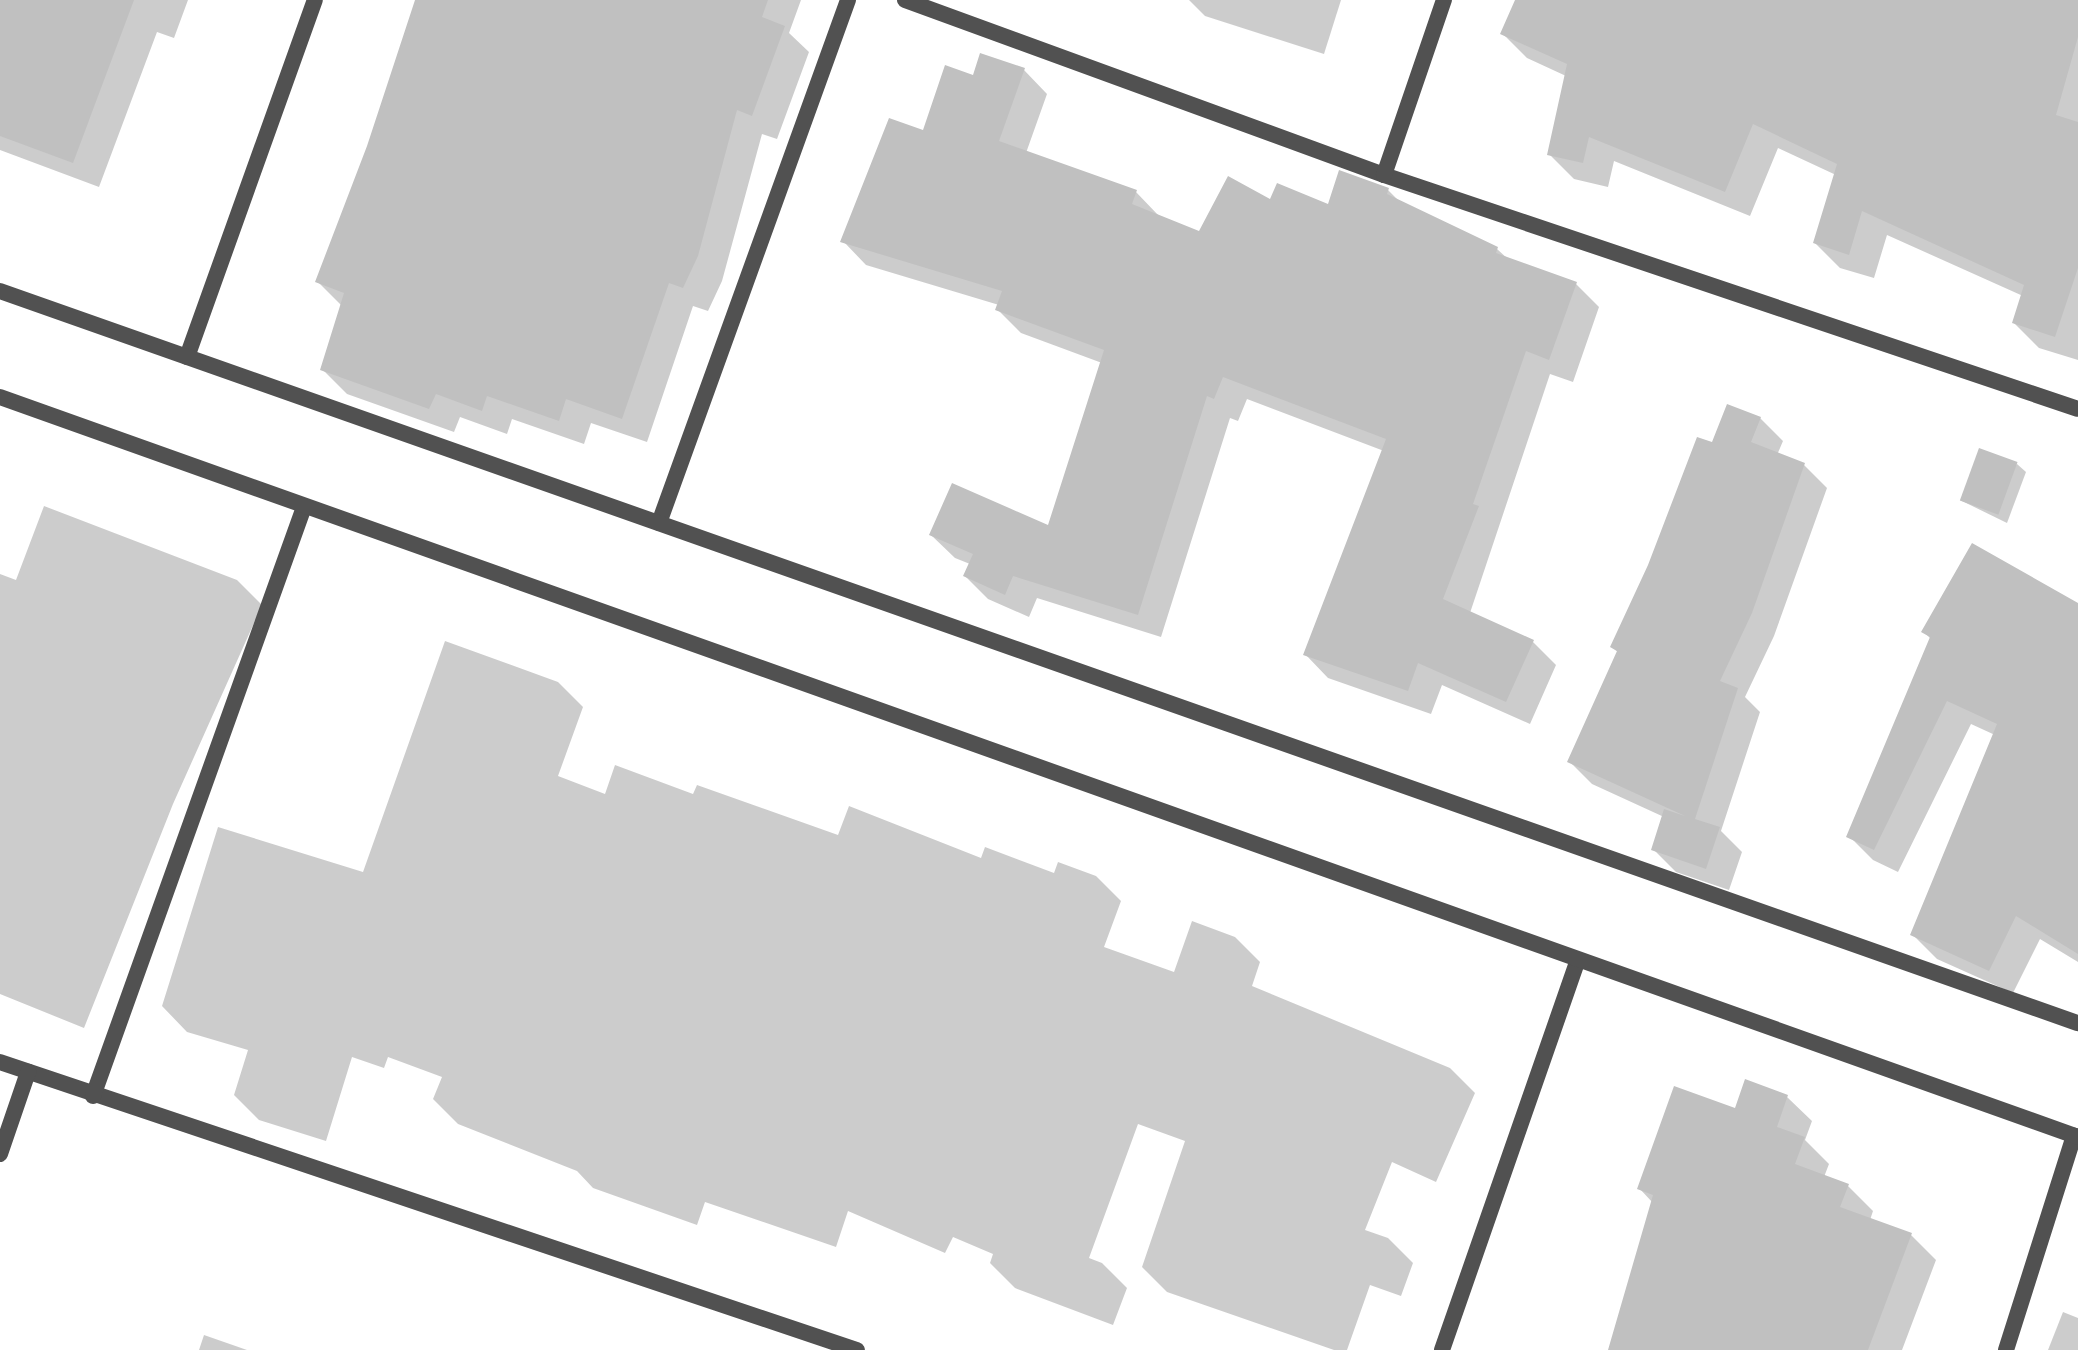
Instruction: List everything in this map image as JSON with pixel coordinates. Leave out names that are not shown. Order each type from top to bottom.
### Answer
[{"type":"street","points":[[187,357],[315,0]]},
{"type":"street","points":[[659,523],[848,0]]},
{"type":"street","points":[[905,0],[1384,175],[2078,409]]},
{"type":"street","points":[[1384,175],[1444,0]]},
{"type":"street","points":[[0,291],[2078,1023]]},
{"type":"street","points":[[0,397],[2076,1136],[2006,1350]]},
{"type":"street","points":[[93,1096],[304,507]]},
{"type":"street","points":[[1442,1350],[1578,960]]},
{"type":"street","points":[[0,1062],[93,1096],[846,1348]]},
{"type":"street","points":[[0,1154],[28,1072]]},
{"type":"building","points":[[0,0],[134,0],[73,163],[0,136]]},
{"type":"building","points":[[415,0],[768,0],[762,17],[785,26],[752,116],[737,110],[698,256],[683,288],[669,283],[622,419],[566,399],[559,421],[487,396],[482,411],[436,394],[429,409],[320,370],[344,293],[315,282],[367,146]]},
{"type":"building","points":[[1515,0],[2078,0],[2078,37],[2056,115],[2078,122],[2078,268],[2055,337],[2012,323],[2024,285],[1862,211],[1849,255],[1813,243],[1837,164],[1753,124],[1725,192],[1589,137],[1583,163],[1547,155],[1567,64],[1500,34]]},
{"type":"building","points":[[980,53],[1025,68],[999,141],[1137,190],[1132,204],[1199,231],[1228,176],[1270,199],[1277,183],[1328,204],[1339,170],[1389,188],[1387,194],[1498,247],[1496,253],[1577,282],[1549,360],[1526,351],[1473,504],[1479,506],[1443,599],[1534,640],[1506,702],[1418,663],[1408,691],[1303,655],[1386,439],[1223,377],[1214,399],[1207,396],[1138,615],[1013,576],[1005,595],[963,576],[973,554],[929,535],[952,483],[1048,525],[1104,350],[995,310],[1002,291],[840,242],[889,118],[923,130],[945,65],[973,75]]},
{"type":"building","points":[[1727,404],[1761,417],[1751,442],[1805,463],[1752,613],[1720,681],[1738,688],[1695,819],[1720,827],[1706,869],[1651,850],[1664,809],[1685,816],[1567,762],[1617,651],[1610,647],[1648,565],[1697,437],[1712,442]]},
{"type":"building","points":[[1979,448],[2018,462],[1998,515],[1960,501]]},
{"type":"building","points":[[1972,543],[2078,603],[2078,954],[2016,916],[1989,971],[1910,935],[1997,724],[1947,701],[1874,850],[1846,837],[1930,637],[1921,632]]},
{"type":"building","points":[[1745,1079],[1788,1095],[1777,1127],[1805,1137],[1795,1164],[1849,1184],[1840,1207],[1912,1233],[1868,1350],[1608,1350],[1653,1195],[1637,1189],[1674,1086],[1735,1108]]}]
